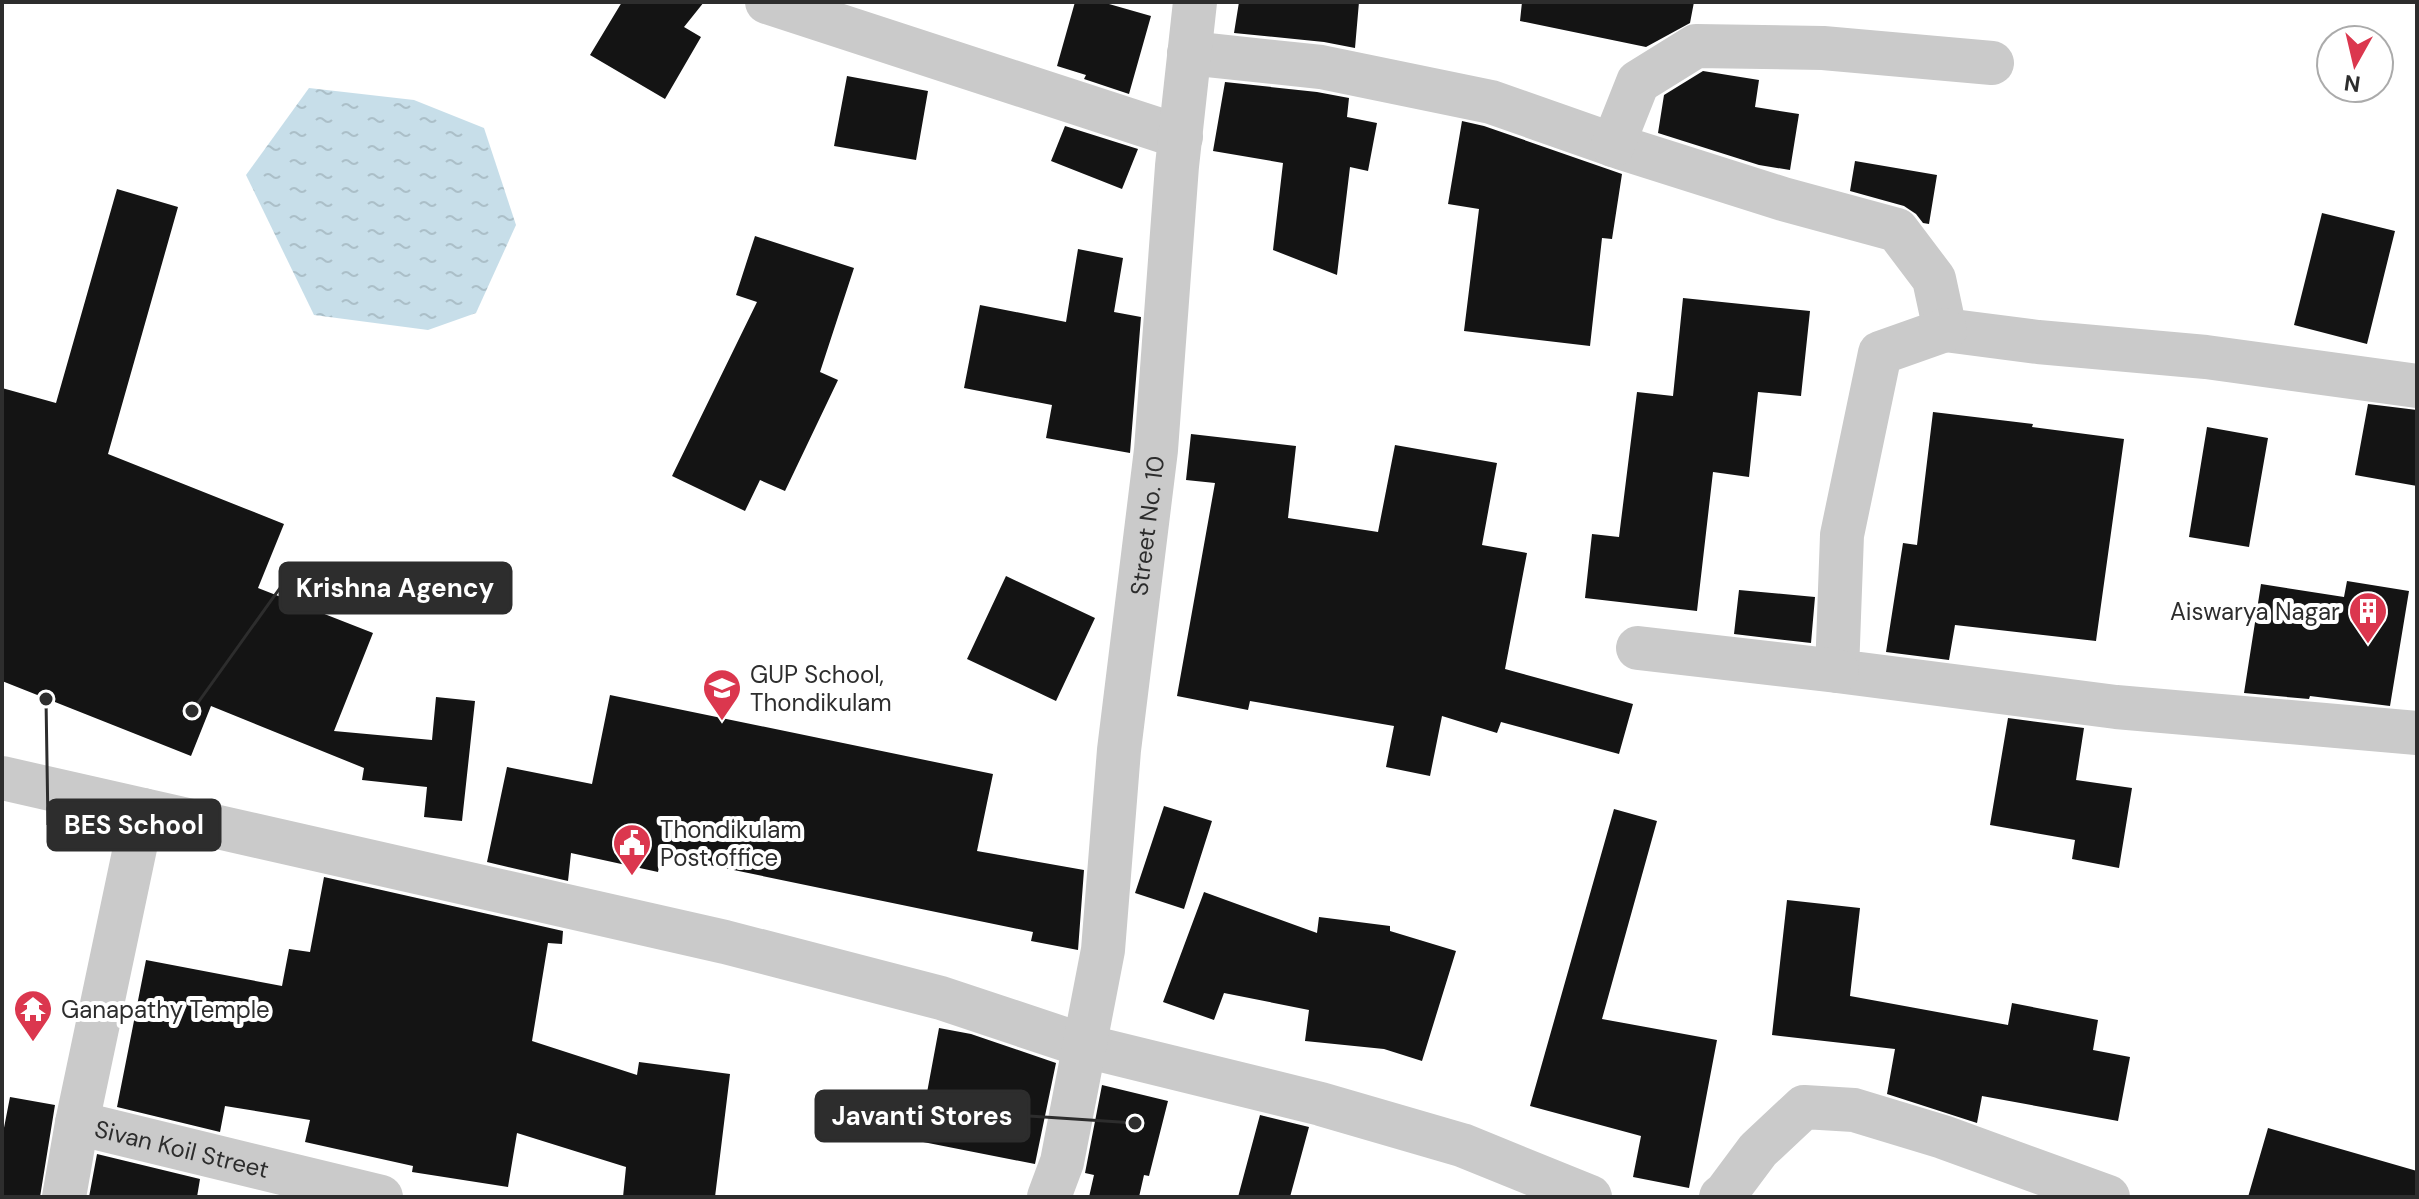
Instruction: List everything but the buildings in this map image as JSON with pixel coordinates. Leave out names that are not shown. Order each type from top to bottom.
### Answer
[{"type":"street","points":[[767,2],[1181,137]]},
{"type":"street","name":"Street No. 10","points":[[1049,1197],[1062,1162],[1103,950],[1119,750],[1156,450],[1195,2]]},
{"type":"street","points":[[1613,145],[1638,82],[1696,46],[1823,48],[1992,63]]},
{"type":"street","points":[[1189,53],[1321,67],[1491,102],[1783,199],[1897,230],[1934,279],[1945,330]]},
{"type":"street","points":[[1837,671],[1842,535],[1880,353],[1945,330],[2206,357],[2417,386]]},
{"type":"street","points":[[1638,648],[2116,707],[2417,733]]},
{"type":"street","points":[[2,778],[725,942],[941,998],[1085,1046],[1321,1104],[1448,1141],[1590,1197]]},
{"type":"street","points":[[64,1197],[143,810]]},
{"type":"street","points":[[1721,1197],[1758,1150],[1804,1107],[1854,1110],[1943,1137],[2108,1197]]},
{"type":"street","name":"Sivan Koil Street","points":[[77,1123],[381,1197]]},
{"type":"water","points":[[309,88],[414,100],[484,128],[516,225],[476,313],[428,330],[314,315],[246,175]]},
{"type":"place","name":"Aiswarya Nagar","points":[[2368,645]]},
{"type":"place","name":"BES School","points":[[46,699]]},
{"type":"place","name":"Krishna Agency","points":[[192,711]]},
{"type":"place","name":"GUP School, Thondikulam","points":[[722,722]]},
{"type":"place","name":"Thondikulam Post office","points":[[632,877]]},
{"type":"place","name":"Ganapathy Temple","points":[[33,1043]]},
{"type":"place","name":"Javanti Stores","points":[[1135,1123]]}]
